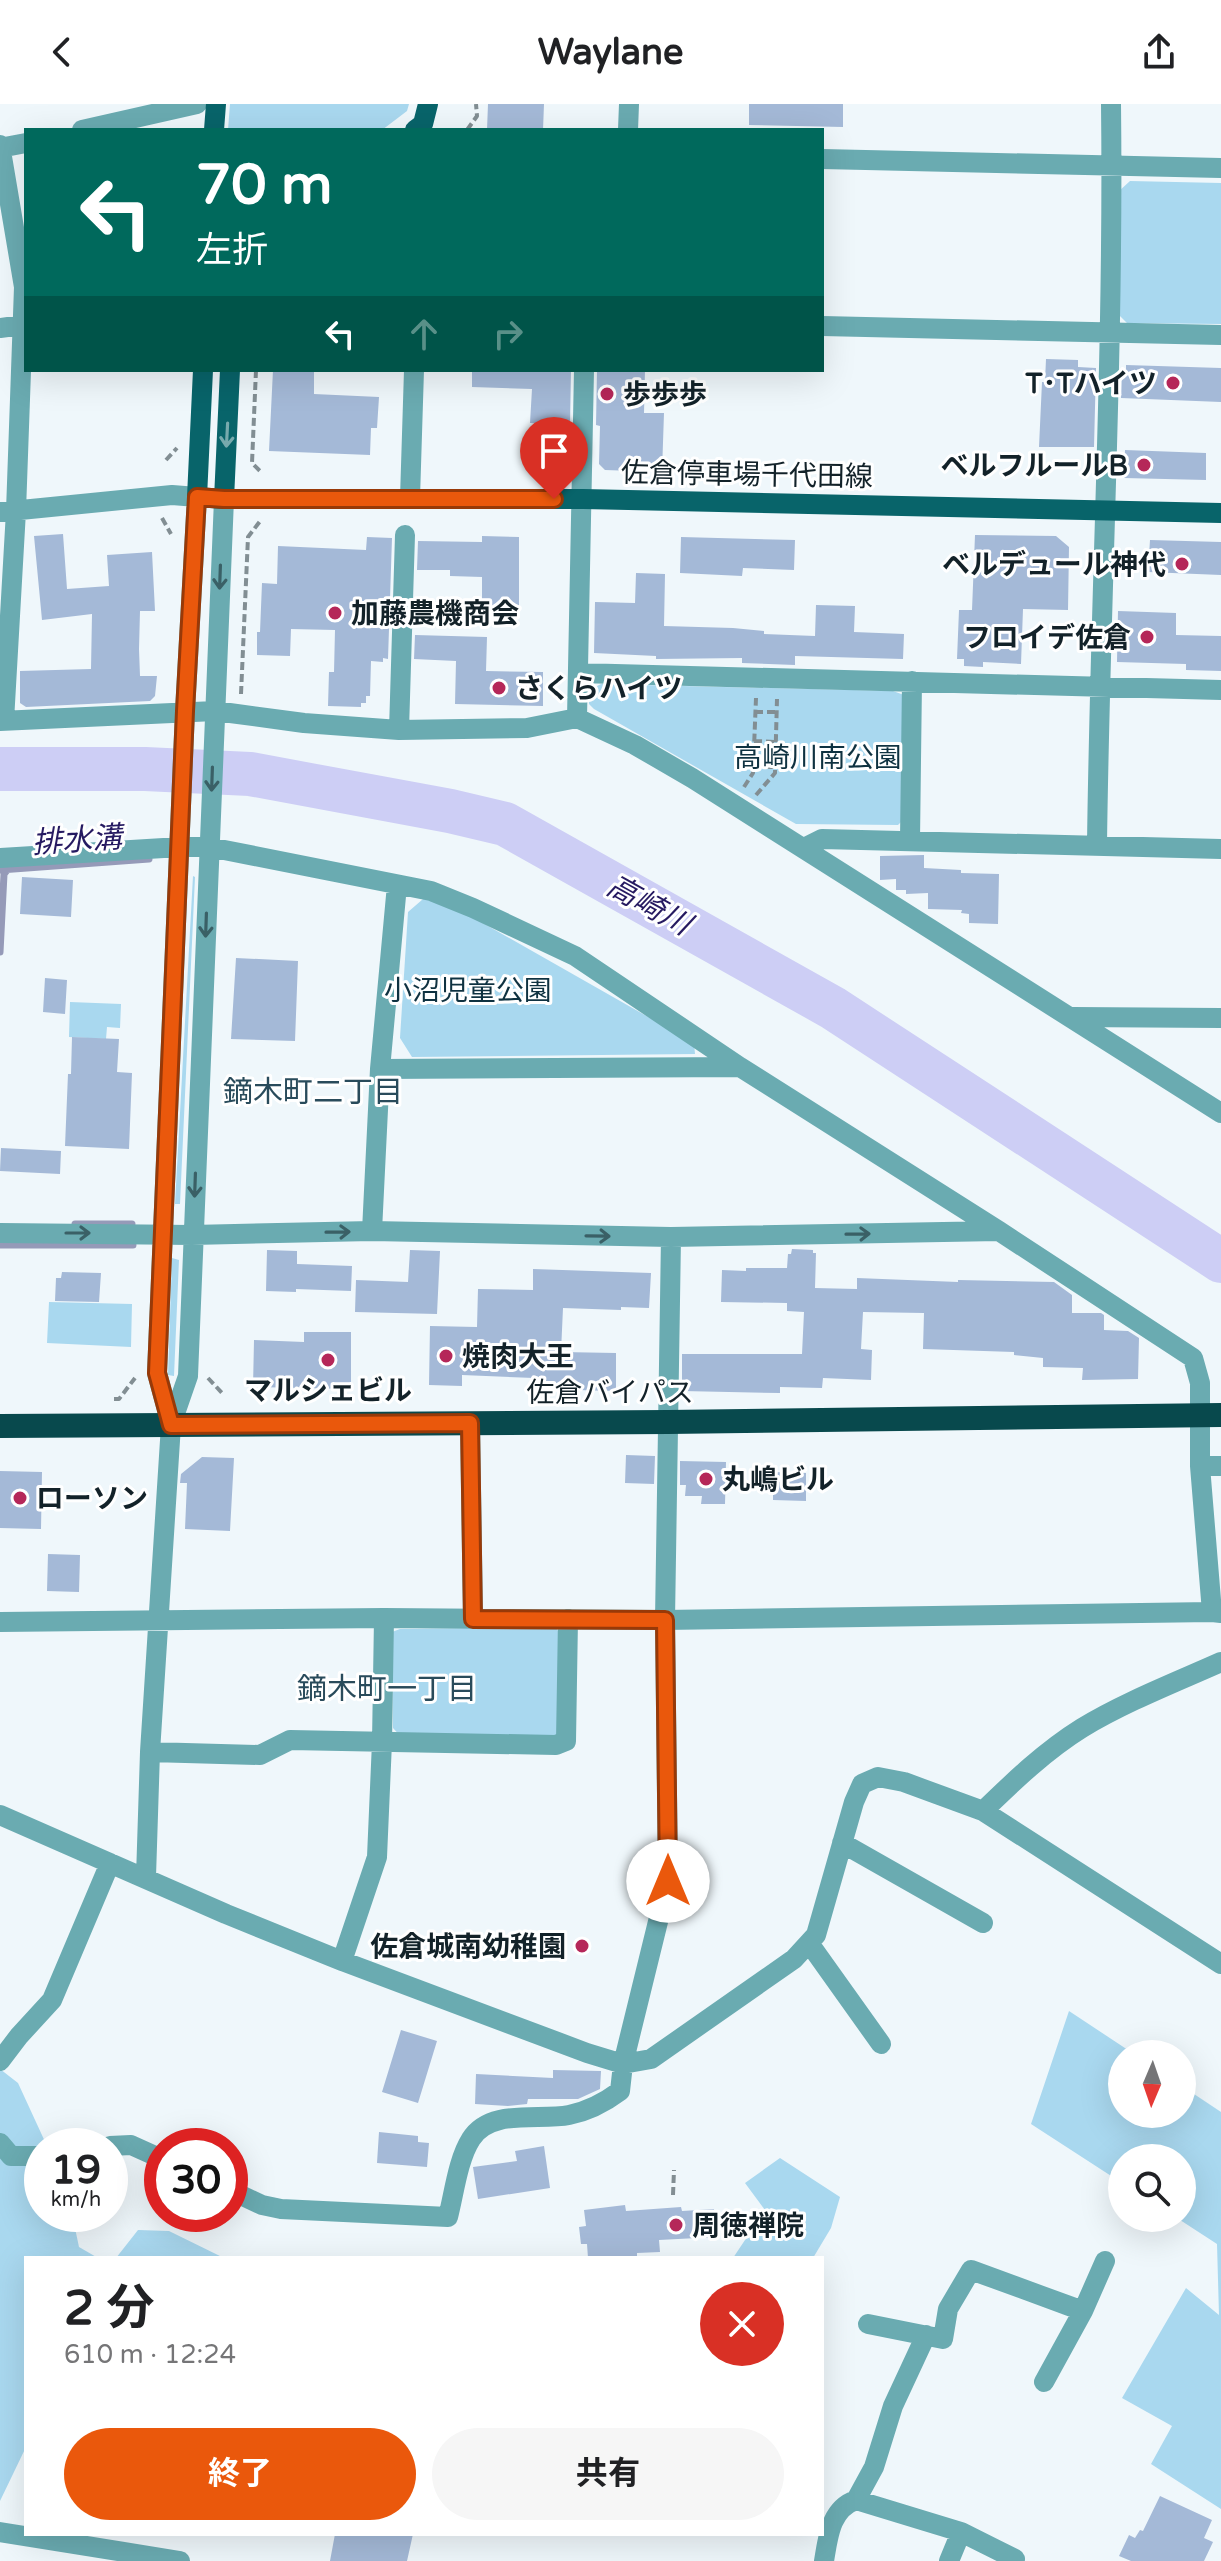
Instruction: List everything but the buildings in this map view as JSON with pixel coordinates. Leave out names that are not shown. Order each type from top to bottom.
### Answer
[{"type":"highway","name":"佐倉バイパス","points":[[0,1426],[1210,1415]]},
{"type":"main road","points":[[214,128],[216,104]]},
{"type":"main road","points":[[197,497],[203,372]]},
{"type":"main road","points":[[224,499],[230,372]]},
{"type":"main road","name":"佐倉停車場千代田線","points":[[197,497],[583,499],[1221,513]]},
{"type":"street","points":[[91,128],[197,104]]},
{"type":"street","points":[[628,128],[629,104]]},
{"type":"street","points":[[1097,845],[1110,332],[1111,104]]},
{"type":"street","points":[[24,143],[0,147],[24,287],[8,512],[2,721],[215,711],[304,723],[399,730],[527,728],[577,718],[635,745],[804,848],[1221,1113]]},
{"type":"street","points":[[824,159],[1221,168]]},
{"type":"street","points":[[0,328],[22,325]]},
{"type":"street","points":[[824,326],[1221,335]]},
{"type":"street","points":[[410,498],[414,372]]},
{"type":"street","points":[[577,718],[584,372]]},
{"type":"street","points":[[8,512],[172,495],[197,497],[157,1373],[171,1425]]},
{"type":"street","points":[[146,1877],[150,1752],[171,1425],[188,1376],[224,499]]},
{"type":"street","points":[[399,730],[405,535]]},
{"type":"street","points":[[578,673],[1221,690]]},
{"type":"street","points":[[910,840],[912,681]]},
{"type":"street","points":[[804,848],[822,839],[1221,849]]},
{"type":"street","points":[[0,858],[209,847],[431,891],[575,956],[740,1067],[1193,1358],[1210,1415],[1216,1612],[665,1620],[384,1618],[0,1622]]},
{"type":"street","points":[[372,1231],[380,1069],[397,885]]},
{"type":"street","points":[[1071,1017],[1221,1018]]},
{"type":"street","points":[[380,1069],[740,1067]]},
{"type":"street","points":[[0,1233],[192,1235],[372,1231],[671,1237],[999,1231]]},
{"type":"street","points":[[248,2198],[281,2209],[448,2217],[466,2149],[482,2126],[500,2120],[569,2115],[601,2105],[620,2091],[623,2064],[668,1881],[665,1620],[671,1237]]},
{"type":"street","points":[[470,1423],[473,1619]]},
{"type":"street","points":[[342,1961],[377,1857],[384,1618]]},
{"type":"street","points":[[150,1752],[260,1755],[290,1740],[556,1745],[566,1741],[568,1619]]},
{"type":"street","points":[[983,1811],[1025,1770],[1082,1728],[1221,1662]]},
{"type":"street","points":[[0,1815],[342,1961],[623,2064],[651,2059],[794,1959],[809,1943],[816,1935],[854,1802],[862,1784],[878,1777],[904,1782],[983,1811],[1221,1964]]},
{"type":"street","points":[[842,1843],[983,1923]]},
{"type":"street","points":[[0,2061],[52,2000],[110,1863]]},
{"type":"street","points":[[809,1943],[881,2044]]},
{"type":"street","points":[[0,2143],[11,2156],[24,2156]]},
{"type":"street","points":[[1044,2382],[1083,2311],[1105,2261]]},
{"type":"street","points":[[868,2324],[943,2339],[948,2309],[971,2270],[1083,2311]]},
{"type":"street","points":[[856,2500],[874,2467],[893,2406],[926,2335]]},
{"type":"street","points":[[824,2561],[831,2523],[847,2503],[856,2500],[961,2532],[1015,2559]]},
{"type":"street","points":[[0,2532],[65,2552],[180,2561]]},
{"type":"street","points":[[949,2561],[961,2532]]},
{"type":"path","points":[[468,128],[477,116],[476,104]]},
{"type":"path","points":[[256,372],[252,463],[261,472]]},
{"type":"path","points":[[240,713],[248,537],[261,520]]},
{"type":"path","points":[[740,793],[753,773],[757,688]]},
{"type":"path","points":[[752,800],[775,773],[777,688]]},
{"type":"path","points":[[755,712],[776,712]]},
{"type":"path","points":[[754,741],[776,742]]},
{"type":"path","points":[[754,762],[762,767],[772,767],[775,763]]},
{"type":"path","points":[[104,1399],[119,1399],[135,1379],[136,1363]]},
{"type":"path","points":[[673,2195],[674,2170]]},
{"type":"green space","points":[[230,104],[409,104],[407,111],[385,128],[228,128]]},
{"type":"green space","points":[[1130,181],[1221,183],[1221,324],[1127,323],[1118,314],[1118,192]]},
{"type":"green space","name":"高崎川南公園","points":[[601,684],[893,691],[904,695],[902,821],[898,825],[796,824],[594,709],[589,704],[590,694]]},
{"type":"green space","points":[[193,876],[180,1204],[175,1204]]},
{"type":"green space","name":"小沼児童公園","points":[[430,893],[694,1043],[695,1054],[412,1057],[400,1038],[408,912]]},
{"type":"green space","points":[[70,1002],[121,1004],[120,1028],[107,1027],[106,1039],[69,1037]]},
{"type":"green space","points":[[172,1258],[179,1260],[174,1376],[168,1375]]},
{"type":"green space","points":[[49,1302],[132,1304],[131,1347],[47,1343]]},
{"type":"green space","points":[[555,1627],[562,1636],[561,1733],[552,1741],[403,1739],[393,1728],[392,1632],[400,1629]]},
{"type":"green space","points":[[1069,2011],[1113,2040],[1108,2040],[1108,2128],[1196,2128],[1196,2095],[1221,2112],[1221,2509],[1151,2464],[1172,2426],[1122,2398],[1186,2288],[1219,2315],[1217,2244],[1196,2230],[1196,2144],[1108,2144],[1108,2174],[1031,2124]]},
{"type":"green space","points":[[0,2069],[18,2083],[39,2128],[24,2128],[24,2232],[76,2232],[79,2247],[95,2256],[24,2256],[24,2451],[0,2501]]},
{"type":"green space","points":[[780,2158],[840,2197],[831,2228],[814,2256],[734,2256],[765,2210],[745,2183]]},
{"type":"green space","points":[[138,2230],[171,2232],[220,2256],[118,2256]]},
{"type":"waterway","name":"高崎川","points":[[0,769],[145,769],[250,774],[505,824],[833,1008],[1221,1261]]},
{"type":"waterway","name":"排水溝","points":[[0,870],[149,859]]},
{"type":"waterway","name":"排水溝","points":[[0,952],[4,874],[8,869]]},
{"type":"waterway","name":"排水溝","points":[[75,1224],[132,1224]]},
{"type":"waterway","name":"排水溝","points":[[0,1245],[133,1245]]},
{"type":"place","name":"T･Tハイツ","points":[[1173,383]]},
{"type":"place","name":"歩歩歩","points":[[607,394]]},
{"type":"place","name":"ベルフルールB","points":[[1144,465]]},
{"type":"place","name":"ベルデュール神代","points":[[1182,564]]},
{"type":"place","name":"加藤農機商会","points":[[335,613]]},
{"type":"place","name":"フロイデ佐倉","points":[[1147,637]]},
{"type":"place","name":"さくらハイツ","points":[[499,688]]},
{"type":"place","name":"焼肉大王","points":[[446,1356]]},
{"type":"place","name":"マルシェビル","points":[[328,1360]]},
{"type":"place","name":"丸嶋ビル","points":[[706,1479]]},
{"type":"place","name":"ローソン","points":[[20,1498]]},
{"type":"place","name":"佐倉城南幼稚園","points":[[582,1946]]},
{"type":"place","name":"周徳禅院","points":[[676,2225]]},
{"type":"district","name":"鏑木町二丁目","points":[[313,1092]]},
{"type":"district","name":"鏑木町一丁目","points":[[387,1689]]},
{"type":"route","points":[[554,499],[197,497],[157,1373],[171,1425],[470,1423],[473,1619],[665,1620],[668,1881]]}]
